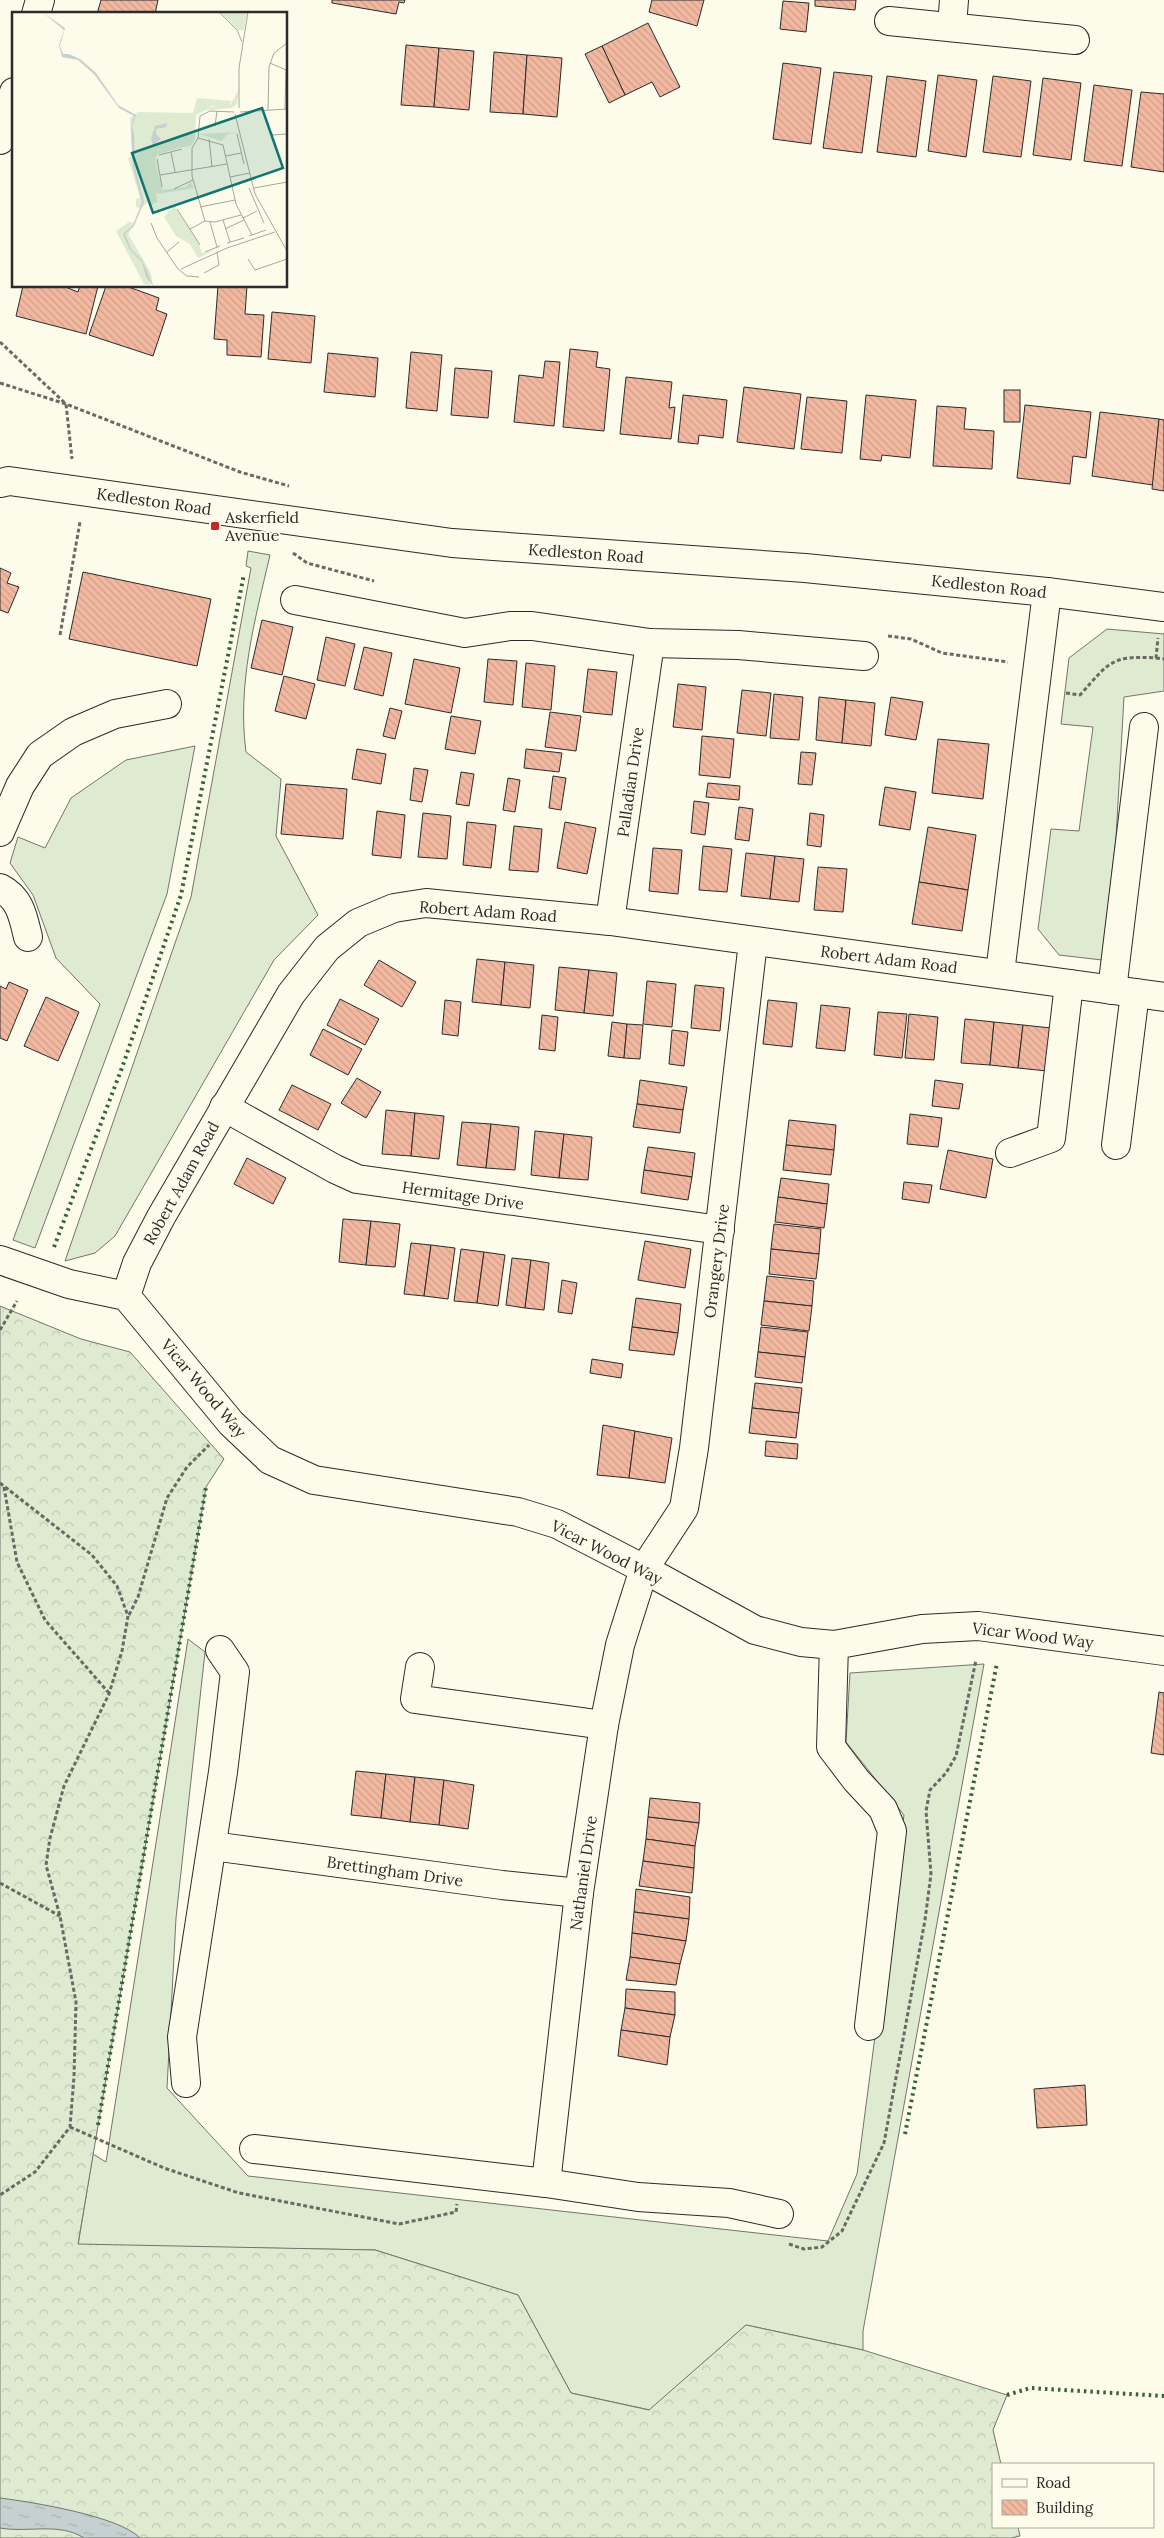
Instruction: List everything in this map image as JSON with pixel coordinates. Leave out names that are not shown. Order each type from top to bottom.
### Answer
[{"type":"street","points":[[889,20],[953,13],[1075,40]]},
{"type":"street","points":[[0,140],[12,99]]},
{"type":"street","name":"Kedleston Road","points":[[3,479],[452,543],[805,568],[1047,592],[1163,606]]},
{"type":"street","points":[[1000,973],[1047,592]]},
{"type":"street","points":[[295,600],[465,633],[510,626],[532,626],[650,643],[738,645],[864,656]]},
{"type":"street","name":"Palladian Drive","points":[[610,921],[650,643]]},
{"type":"street","points":[[0,832],[20,786],[40,756],[73,732],[115,714],[167,704]]},
{"type":"street","points":[[1116,1145],[1124,991],[1144,727]]},
{"type":"street","points":[[0,888],[11,893],[21,907],[28,936]]},
{"type":"street","name":"Robert Adam Road","points":[[126,1296],[137,1263],[161,1217],[291,994],[327,948],[358,923],[394,908],[426,903],[610,921],[1164,997]]},
{"type":"street","name":"Orangery Drive","points":[[644,1568],[684,1508],[694,1448],[753,942]]},
{"type":"street","points":[[1010,1153],[1051,1138],[1069,984]]},
{"type":"street","name":"Hermitage Drive","points":[[224,1107],[335,1169],[358,1179],[720,1230]]},
{"type":"street","points":[[0,1260],[69,1284],[126,1296]]},
{"type":"street","name":"Vicar Wood Way","points":[[126,1296],[230,1423],[270,1460],[314,1480],[518,1512],[557,1524],[644,1568],[755,1630],[801,1642],[834,1645],[922,1629],[978,1626],[1164,1652]]},
{"type":"street","name":"Nathaniel Drive","points":[[546,2183],[579,1893],[604,1725],[620,1645],[644,1568]]},
{"type":"street","points":[[834,1645],[831,1747],[856,1780],[883,1809],[892,1831],[869,2026]]},
{"type":"street","points":[[186,2083],[182,2036],[223,1772],[235,1672],[220,1650]]},
{"type":"street","points":[[420,1667],[415,1699],[604,1725]]},
{"type":"street","name":"Brettingham Drive","points":[[212,1846],[502,1885],[579,1893]]},
{"type":"street","points":[[254,2149],[546,2183],[638,2196],[729,2203],[779,2214]]},
{"type":"path","points":[[0,342],[66,404]]},
{"type":"path","points":[[0,384],[66,404],[240,472],[296,488]]},
{"type":"path","points":[[60,635],[82,514]]},
{"type":"path","points":[[1156,658],[1163,606]]},
{"type":"path","points":[[883,635],[911,639],[942,653],[1038,667],[1058,668],[1062,692],[1080,695],[1110,662],[1132,656],[1164,659]]},
{"type":"path","points":[[0,1330],[17,1301]]},
{"type":"path","points":[[0,2195],[35,2172],[70,2128],[74,2077],[76,2002],[60,1916],[46,1865],[50,1838],[64,1786],[109,1694],[122,1651],[128,1616],[138,1597],[167,1498],[187,1467],[230,1423]]},
{"type":"path","points":[[0,1483],[92,1555],[117,1586],[128,1616]]},
{"type":"path","points":[[4,1487],[17,1562],[45,1620],[109,1694]]},
{"type":"path","points":[[788,2243],[804,2249],[822,2247],[842,2231],[884,2143],[925,1920],[931,1874],[926,1811],[930,1790],[946,1773],[956,1756],[976,1660]]},
{"type":"path","points":[[0,1883],[60,1916]]},
{"type":"path","points":[[70,2128],[164,2168],[239,2193],[400,2224],[456,2212],[461,2174]]},
{"type":"green space","points":[[248,551],[270,555],[249,652],[244,702],[246,752],[281,779],[276,836],[318,915],[274,960],[115,1236],[95,1253],[65,1261],[191,897],[251,568],[246,566]]},
{"type":"green space","points":[[1107,629],[1164,634],[1164,691],[1124,697],[1116,838],[1102,960],[1059,955],[1038,929],[1051,829],[1079,831],[1093,727],[1061,724],[1069,658]]},
{"type":"green space","points":[[195,746],[167,894],[35,1248],[13,1240],[100,1004],[56,958],[33,895],[10,863],[18,837],[45,848],[71,798],[126,760]]},
{"type":"green space","points":[[0,1306],[81,1339],[130,1352],[224,1459],[206,1487],[78,2244],[375,2250],[518,2295],[571,2393],[649,2410],[746,2325],[863,2350],[1007,2395],[993,2430],[1001,2463],[992,2463],[992,2528],[1018,2528],[1020,2536],[1011,2538],[0,2538]]},
{"type":"green space","points":[[188,1639],[205,1652],[176,1918],[167,2088],[248,2176],[828,2241],[857,2174],[904,1815],[846,1742],[850,1673],[984,1664],[863,2331],[863,2350],[746,2325],[650,2410],[571,2393],[518,2295],[375,2250],[78,2245],[93,2154],[106,2162]]},
{"type":"water","points":[[0,2498],[74,2511],[95,2517],[129,2530],[140,2538],[84,2538],[64,2530],[0,2528]]},
{"type":"building","points":[[101,0],[158,0],[155,12],[98,12]]},
{"type":"building","points":[[332,0],[405,0],[404,3],[399,2],[396,14],[332,3]]},
{"type":"building","points":[[652,0],[704,0],[697,26],[649,12]]},
{"type":"building","points":[[815,0],[856,0],[855,10],[815,6]]},
{"type":"building","points":[[783,1],[809,3],[806,32],[780,29]]},
{"type":"building","points":[[648,23],[680,87],[660,97],[652,82],[625,95],[602,46]]},
{"type":"building","points":[[406,45],[439,48],[434,107],[401,105]]},
{"type":"building","points":[[602,46],[625,95],[609,103],[585,54]]},
{"type":"building","points":[[439,48],[474,51],[469,110],[434,107]]},
{"type":"building","points":[[494,52],[527,55],[523,114],[490,112]]},
{"type":"building","points":[[527,55],[562,58],[557,117],[523,114]]},
{"type":"building","points":[[783,63],[821,68],[811,144],[773,139]]},
{"type":"building","points":[[834,72],[872,76],[862,153],[823,148]]},
{"type":"building","points":[[938,75],[977,80],[966,157],[928,151]]},
{"type":"building","points":[[887,76],[926,81],[916,157],[877,152]]},
{"type":"building","points":[[993,76],[1031,81],[1021,157],[983,152]]},
{"type":"building","points":[[1043,78],[1081,83],[1071,160],[1033,155]]},
{"type":"building","points":[[1094,85],[1132,90],[1122,166],[1084,161]]},
{"type":"building","points":[[1141,92],[1164,94],[1164,172],[1131,167]]},
{"type":"building","points":[[23,288],[68,288],[78,292],[79,288],[98,288],[86,334],[16,316]]},
{"type":"building","points":[[105,288],[132,288],[159,298],[156,310],[167,314],[153,356],[89,335]]},
{"type":"building","points":[[218,288],[247,288],[245,314],[264,315],[261,357],[227,355],[227,340],[214,339]]},
{"type":"building","points":[[272,312],[315,316],[311,363],[268,359]]},
{"type":"building","points":[[570,349],[598,352],[596,367],[610,369],[604,431],[563,427]]},
{"type":"building","points":[[411,352],[442,355],[437,411],[406,408]]},
{"type":"building","points":[[328,353],[378,358],[375,397],[324,392]]},
{"type":"building","points":[[545,361],[560,362],[554,426],[514,422],[519,375],[543,378]]},
{"type":"building","points":[[455,368],[492,371],[488,418],[451,415]]},
{"type":"building","points":[[626,377],[672,382],[669,408],[675,407],[671,439],[620,434]]},
{"type":"building","points":[[744,387],[801,394],[794,449],[737,442]]},
{"type":"building","points":[[1004,390],[1020,390],[1020,422],[1004,422]]},
{"type":"building","points":[[683,395],[727,400],[723,438],[699,435],[698,444],[678,442]]},
{"type":"building","points":[[866,395],[916,400],[910,458],[882,455],[881,461],[860,459]]},
{"type":"building","points":[[807,397],[847,401],[842,453],[801,449]]},
{"type":"building","points":[[1025,405],[1091,412],[1086,458],[1073,456],[1070,484],[1017,478]]},
{"type":"building","points":[[937,406],[966,408],[964,429],[994,431],[992,469],[933,466]]},
{"type":"building","points":[[1100,412],[1159,419],[1153,485],[1092,476]]},
{"type":"building","points":[[1159,419],[1164,420],[1164,491],[1152,489]]},
{"type":"building","points":[[0,568],[11,573],[7,583],[19,587],[8,613],[0,610]]},
{"type":"building","points":[[83,572],[211,599],[197,666],[69,639]]},
{"type":"building","points":[[262,620],[293,627],[282,675],[251,668]]},
{"type":"building","points":[[326,637],[355,644],[345,686],[317,680]]},
{"type":"building","points":[[364,647],[392,653],[383,696],[354,689]]},
{"type":"building","points":[[414,659],[460,668],[451,713],[405,704]]},
{"type":"building","points":[[488,659],[517,661],[513,705],[484,702]]},
{"type":"building","points":[[526,663],[555,666],[551,710],[522,707]]},
{"type":"building","points":[[588,669],[617,672],[612,715],[583,712]]},
{"type":"building","points":[[284,676],[315,684],[306,719],[275,711]]},
{"type":"building","points":[[678,684],[706,687],[702,730],[673,727]]},
{"type":"building","points":[[742,690],[771,693],[766,736],[737,733]]},
{"type":"building","points":[[774,694],[803,697],[799,740],[770,738]]},
{"type":"building","points":[[819,697],[846,700],[842,743],[816,740]]},
{"type":"building","points":[[891,697],[923,702],[916,740],[885,735]]},
{"type":"building","points":[[846,700],[875,703],[871,746],[842,743]]},
{"type":"building","points":[[390,708],[402,711],[395,739],[383,736]]},
{"type":"building","points":[[550,712],[581,716],[576,751],[545,747]]},
{"type":"building","points":[[451,716],[481,721],[475,754],[445,749]]},
{"type":"building","points":[[702,736],[734,739],[730,778],[699,775]]},
{"type":"building","points":[[938,739],[989,744],[983,799],[932,793]]},
{"type":"building","points":[[357,749],[386,754],[381,784],[352,779]]},
{"type":"building","points":[[526,749],[562,753],[559,772],[524,768]]},
{"type":"building","points":[[801,752],[816,753],[812,785],[798,784]]},
{"type":"building","points":[[414,768],[428,770],[422,802],[410,800]]},
{"type":"building","points":[[461,772],[474,774],[469,806],[456,804]]},
{"type":"building","points":[[553,776],[566,778],[561,810],[549,808]]},
{"type":"building","points":[[508,778],[520,780],[515,812],[503,810]]},
{"type":"building","points":[[708,783],[740,786],[739,800],[706,797]]},
{"type":"building","points":[[286,784],[347,789],[343,839],[281,834]]},
{"type":"building","points":[[885,787],[916,792],[910,830],[879,825]]},
{"type":"building","points":[[694,801],[709,803],[705,835],[691,833]]},
{"type":"building","points":[[739,807],[753,809],[749,841],[735,839]]},
{"type":"building","points":[[377,811],[405,815],[401,858],[372,855]]},
{"type":"building","points":[[423,813],[451,816],[447,859],[418,857]]},
{"type":"building","points":[[810,813],[824,815],[821,847],[807,845]]},
{"type":"building","points":[[467,822],[496,825],[491,868],[463,865]]},
{"type":"building","points":[[565,822],[596,828],[587,874],[557,868]]},
{"type":"building","points":[[514,826],[542,829],[538,872],[509,870]]},
{"type":"building","points":[[928,827],[976,835],[968,890],[919,882]]},
{"type":"building","points":[[703,846],[732,849],[727,892],[699,890]]},
{"type":"building","points":[[653,848],[682,850],[678,894],[649,891]]},
{"type":"building","points":[[746,853],[775,856],[770,899],[741,896]]},
{"type":"building","points":[[775,856],[804,859],[799,902],[770,899]]},
{"type":"building","points":[[818,867],[847,869],[843,912],[814,910]]},
{"type":"building","points":[[919,882],[968,890],[962,931],[912,924]]},
{"type":"building","points":[[477,959],[505,962],[501,1005],[472,1002]]},
{"type":"building","points":[[379,960],[416,982],[402,1007],[364,985]]},
{"type":"building","points":[[505,962],[534,965],[530,1008],[501,1005]]},
{"type":"building","points":[[559,967],[589,970],[584,1013],[555,1010]]},
{"type":"building","points":[[589,970],[617,973],[613,1016],[584,1013]]},
{"type":"building","points":[[647,981],[676,984],[672,1027],[643,1024]]},
{"type":"building","points":[[9,982],[28,990],[7,1041],[0,1038],[0,986],[6,989]]},
{"type":"building","points":[[695,985],[724,988],[720,1031],[691,1028]]},
{"type":"building","points":[[46,997],[79,1012],[58,1061],[24,1046]]},
{"type":"building","points":[[340,999],[379,1019],[365,1045],[327,1025]]},
{"type":"building","points":[[445,1000],[461,1002],[458,1036],[442,1034]]},
{"type":"building","points":[[768,1000],[797,1003],[792,1047],[763,1044]]},
{"type":"building","points":[[821,1005],[850,1008],[845,1051],[816,1048]]},
{"type":"building","points":[[878,1012],[907,1014],[902,1058],[874,1055]]},
{"type":"building","points":[[909,1014],[938,1017],[934,1060],[905,1058]]},
{"type":"building","points":[[542,1015],[558,1017],[555,1051],[539,1049]]},
{"type":"building","points":[[965,1019],[994,1022],[990,1065],[961,1063]]},
{"type":"building","points":[[612,1022],[627,1024],[624,1058],[608,1056]]},
{"type":"building","points":[[994,1022],[1023,1025],[1018,1068],[990,1065]]},
{"type":"building","points":[[627,1024],[643,1025],[640,1059],[624,1058]]},
{"type":"building","points":[[1023,1025],[1051,1028],[1047,1071],[1018,1068]]},
{"type":"building","points":[[323,1029],[362,1049],[348,1075],[310,1055]]},
{"type":"building","points":[[672,1030],[688,1032],[684,1066],[669,1064]]},
{"type":"building","points":[[357,1078],[381,1092],[366,1118],[341,1103]]},
{"type":"building","points":[[640,1080],[687,1087],[683,1110],[637,1104]]},
{"type":"building","points":[[935,1080],[963,1084],[959,1109],[932,1106]]},
{"type":"building","points":[[292,1085],[331,1104],[318,1130],[279,1110]]},
{"type":"building","points":[[637,1104],[683,1110],[680,1133],[633,1127]]},
{"type":"building","points":[[386,1110],[415,1113],[411,1156],[382,1154]]},
{"type":"building","points":[[415,1113],[444,1116],[439,1159],[411,1156]]},
{"type":"building","points":[[910,1114],[942,1118],[938,1147],[907,1144]]},
{"type":"building","points":[[789,1120],[836,1125],[834,1150],[786,1145]]},
{"type":"building","points":[[462,1122],[491,1124],[486,1168],[457,1165]]},
{"type":"building","points":[[491,1124],[519,1127],[515,1170],[486,1168]]},
{"type":"building","points":[[535,1131],[564,1134],[559,1178],[531,1175]]},
{"type":"building","points":[[564,1134],[592,1137],[588,1180],[559,1178]]},
{"type":"building","points":[[786,1145],[834,1150],[831,1175],[783,1170]]},
{"type":"building","points":[[648,1147],[695,1153],[692,1177],[644,1170]]},
{"type":"building","points":[[948,1150],[993,1159],[986,1198],[940,1189]]},
{"type":"building","points":[[247,1158],[286,1178],[273,1204],[234,1184]]},
{"type":"building","points":[[644,1170],[692,1177],[688,1200],[641,1193]]},
{"type":"building","points":[[781,1178],[829,1184],[827,1204],[778,1197]]},
{"type":"building","points":[[904,1182],[932,1185],[929,1203],[902,1199]]},
{"type":"building","points":[[778,1197],[827,1204],[824,1228],[775,1222]]},
{"type":"building","points":[[343,1219],[371,1221],[366,1265],[339,1262]]},
{"type":"building","points":[[371,1221],[400,1224],[395,1267],[366,1265]]},
{"type":"building","points":[[774,1224],[821,1229],[819,1254],[771,1249]]},
{"type":"building","points":[[645,1241],[691,1249],[685,1288],[638,1280]]},
{"type":"building","points":[[411,1243],[431,1245],[424,1296],[404,1294]]},
{"type":"building","points":[[431,1245],[455,1248],[448,1299],[424,1296]]},
{"type":"building","points":[[461,1249],[484,1252],[477,1303],[454,1301]]},
{"type":"building","points":[[771,1249],[819,1254],[816,1279],[769,1274]]},
{"type":"building","points":[[484,1252],[505,1255],[498,1306],[477,1303]]},
{"type":"building","points":[[512,1258],[531,1260],[525,1308],[506,1305]]},
{"type":"building","points":[[531,1260],[549,1263],[544,1310],[525,1308]]},
{"type":"building","points":[[767,1276],[814,1281],[812,1306],[764,1301]]},
{"type":"building","points":[[562,1280],[577,1283],[572,1314],[558,1312]]},
{"type":"building","points":[[636,1298],[681,1304],[678,1333],[632,1327]]},
{"type":"building","points":[[764,1301],[812,1306],[809,1331],[761,1325]]},
{"type":"building","points":[[632,1327],[678,1333],[674,1355],[629,1350]]},
{"type":"building","points":[[761,1327],[808,1332],[805,1357],[758,1352]]},
{"type":"building","points":[[758,1352],[805,1357],[802,1383],[755,1377]]},
{"type":"building","points":[[592,1359],[623,1364],[621,1378],[590,1373]]},
{"type":"building","points":[[755,1383],[802,1388],[799,1413],[752,1408]]},
{"type":"building","points":[[752,1408],[799,1413],[796,1438],[749,1433]]},
{"type":"building","points":[[603,1425],[635,1431],[629,1478],[597,1475]]},
{"type":"building","points":[[635,1431],[672,1438],[665,1483],[629,1478]]},
{"type":"building","points":[[766,1441],[798,1444],[797,1459],[765,1456]]},
{"type":"building","points":[[1159,1692],[1164,1693],[1164,1755],[1151,1753]]},
{"type":"building","points":[[356,1771],[386,1774],[381,1818],[351,1815]]},
{"type":"building","points":[[386,1774],[415,1777],[410,1822],[381,1818]]},
{"type":"building","points":[[415,1777],[444,1780],[439,1825],[410,1822]]},
{"type":"building","points":[[444,1780],[474,1785],[468,1829],[439,1825]]},
{"type":"building","points":[[650,1798],[700,1803],[699,1823],[648,1817]]},
{"type":"building","points":[[648,1817],[699,1823],[695,1846],[646,1839]]},
{"type":"building","points":[[646,1839],[695,1846],[694,1868],[643,1861]]},
{"type":"building","points":[[643,1861],[694,1868],[692,1893],[639,1886]]},
{"type":"building","points":[[636,1889],[690,1897],[689,1919],[634,1912]]},
{"type":"building","points":[[634,1912],[689,1919],[686,1941],[632,1933]]},
{"type":"building","points":[[632,1933],[686,1941],[680,1964],[630,1957]]},
{"type":"building","points":[[630,1957],[680,1964],[676,1985],[626,1980]]},
{"type":"building","points":[[626,1989],[675,1992],[675,2015],[625,2008]]},
{"type":"building","points":[[625,2008],[675,2015],[670,2037],[621,2030]]},
{"type":"building","points":[[621,2030],[670,2037],[667,2065],[618,2056]]},
{"type":"building","points":[[1085,2085],[1087,2125],[1037,2128],[1034,2089]]},
{"type":"hedge","points":[[54,1247],[123,1065],[181,895],[244,574]]},
{"type":"hedge","points":[[98,2125],[206,1487]]},
{"type":"hedge","points":[[905,2134],[997,1663]]},
{"type":"hedge","points":[[1007,2395],[1030,2388],[1164,2396]]},
{"type":"place","name":"Askerfield Avenue","points":[[215,526]]}]
